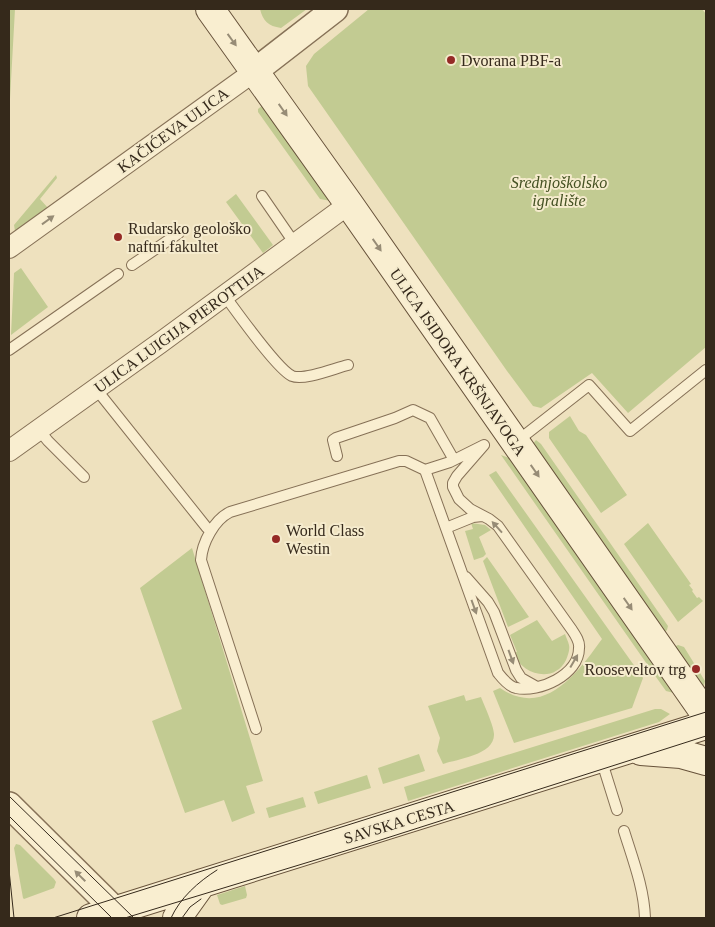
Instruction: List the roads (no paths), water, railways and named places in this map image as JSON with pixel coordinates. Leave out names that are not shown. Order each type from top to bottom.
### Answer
[{"type":"main road","name":"ULICA ISIDORA KRŠNJAVOGA","points":[[216,14],[349,204],[499,439],[706,715]]},
{"type":"main road","name":"SAVSKA CESTA","points":[[110,916],[202,883],[706,725]]},
{"type":"main road","points":[[627,750],[681,754],[706,761]]},
{"type":"main road","points":[[176,918],[202,883]]},
{"type":"street","name":"KAČIĆEVA ULICA","points":[[9,248],[255,71],[335,9]]},
{"type":"street","name":"ULICA LUIGIJA PIEROTTIJA","points":[[9,451],[225,296],[349,204]]},
{"type":"street","points":[[9,805],[110,916]]},
{"type":"lane","points":[[262,196],[296,244]]},
{"type":"lane","points":[[132,265],[179,233]]},
{"type":"lane","points":[[9,350],[118,274]]},
{"type":"lane","points":[[225,296],[275,361],[292,376],[305,377],[348,365]]},
{"type":"lane","points":[[256,729],[201,560],[202,550],[219,519],[230,512],[398,461],[406,461],[425,470],[454,460],[499,439],[588,385],[630,431],[706,370]]},
{"type":"lane","points":[[96,389],[207,528]]},
{"type":"lane","points":[[337,456],[333,440],[336,438],[413,410],[430,418],[454,460]]},
{"type":"lane","points":[[40,430],[48,441],[84,477]]},
{"type":"lane","points":[[425,470],[498,673],[514,687],[537,687],[559,679],[573,665],[578,656],[580,647],[578,639],[498,526],[470,509],[459,499],[453,487],[453,482],[457,476],[499,439]]},
{"type":"lane","points":[[446,528],[473,517],[482,516]]},
{"type":"lane","points":[[461,570],[494,612],[516,670],[521,678],[537,687]]},
{"type":"lane","points":[[601,758],[617,810]]},
{"type":"lane","points":[[624,831],[645,901],[645,918]]},
{"type":"tram line","points":[[53,918],[706,712]]},
{"type":"tram line","points":[[125,918],[368,844],[706,736]]},
{"type":"tram line","points":[[9,796],[134,918]]},
{"type":"tram line","points":[[9,816],[112,918]]},
{"type":"tram line","points":[[9,870],[14,918]]},
{"type":"tram line","points":[[171,918],[179,904],[190,891],[217,870]]},
{"type":"tram line","points":[[182,918],[190,907],[201,899]]},
{"type":"place","name":"Dvorana PBF-a","points":[[451,60]]},
{"type":"place","name":"Rudarsko geološko naftni fakultet","points":[[118,237]]},
{"type":"place","name":"World Class Westin","points":[[276,539]]},
{"type":"place","name":"Rooseveltov trg","points":[[696,669]]},
{"type":"park label","name":"Srednjoškolsko igralište","points":[[559,191]]}]
